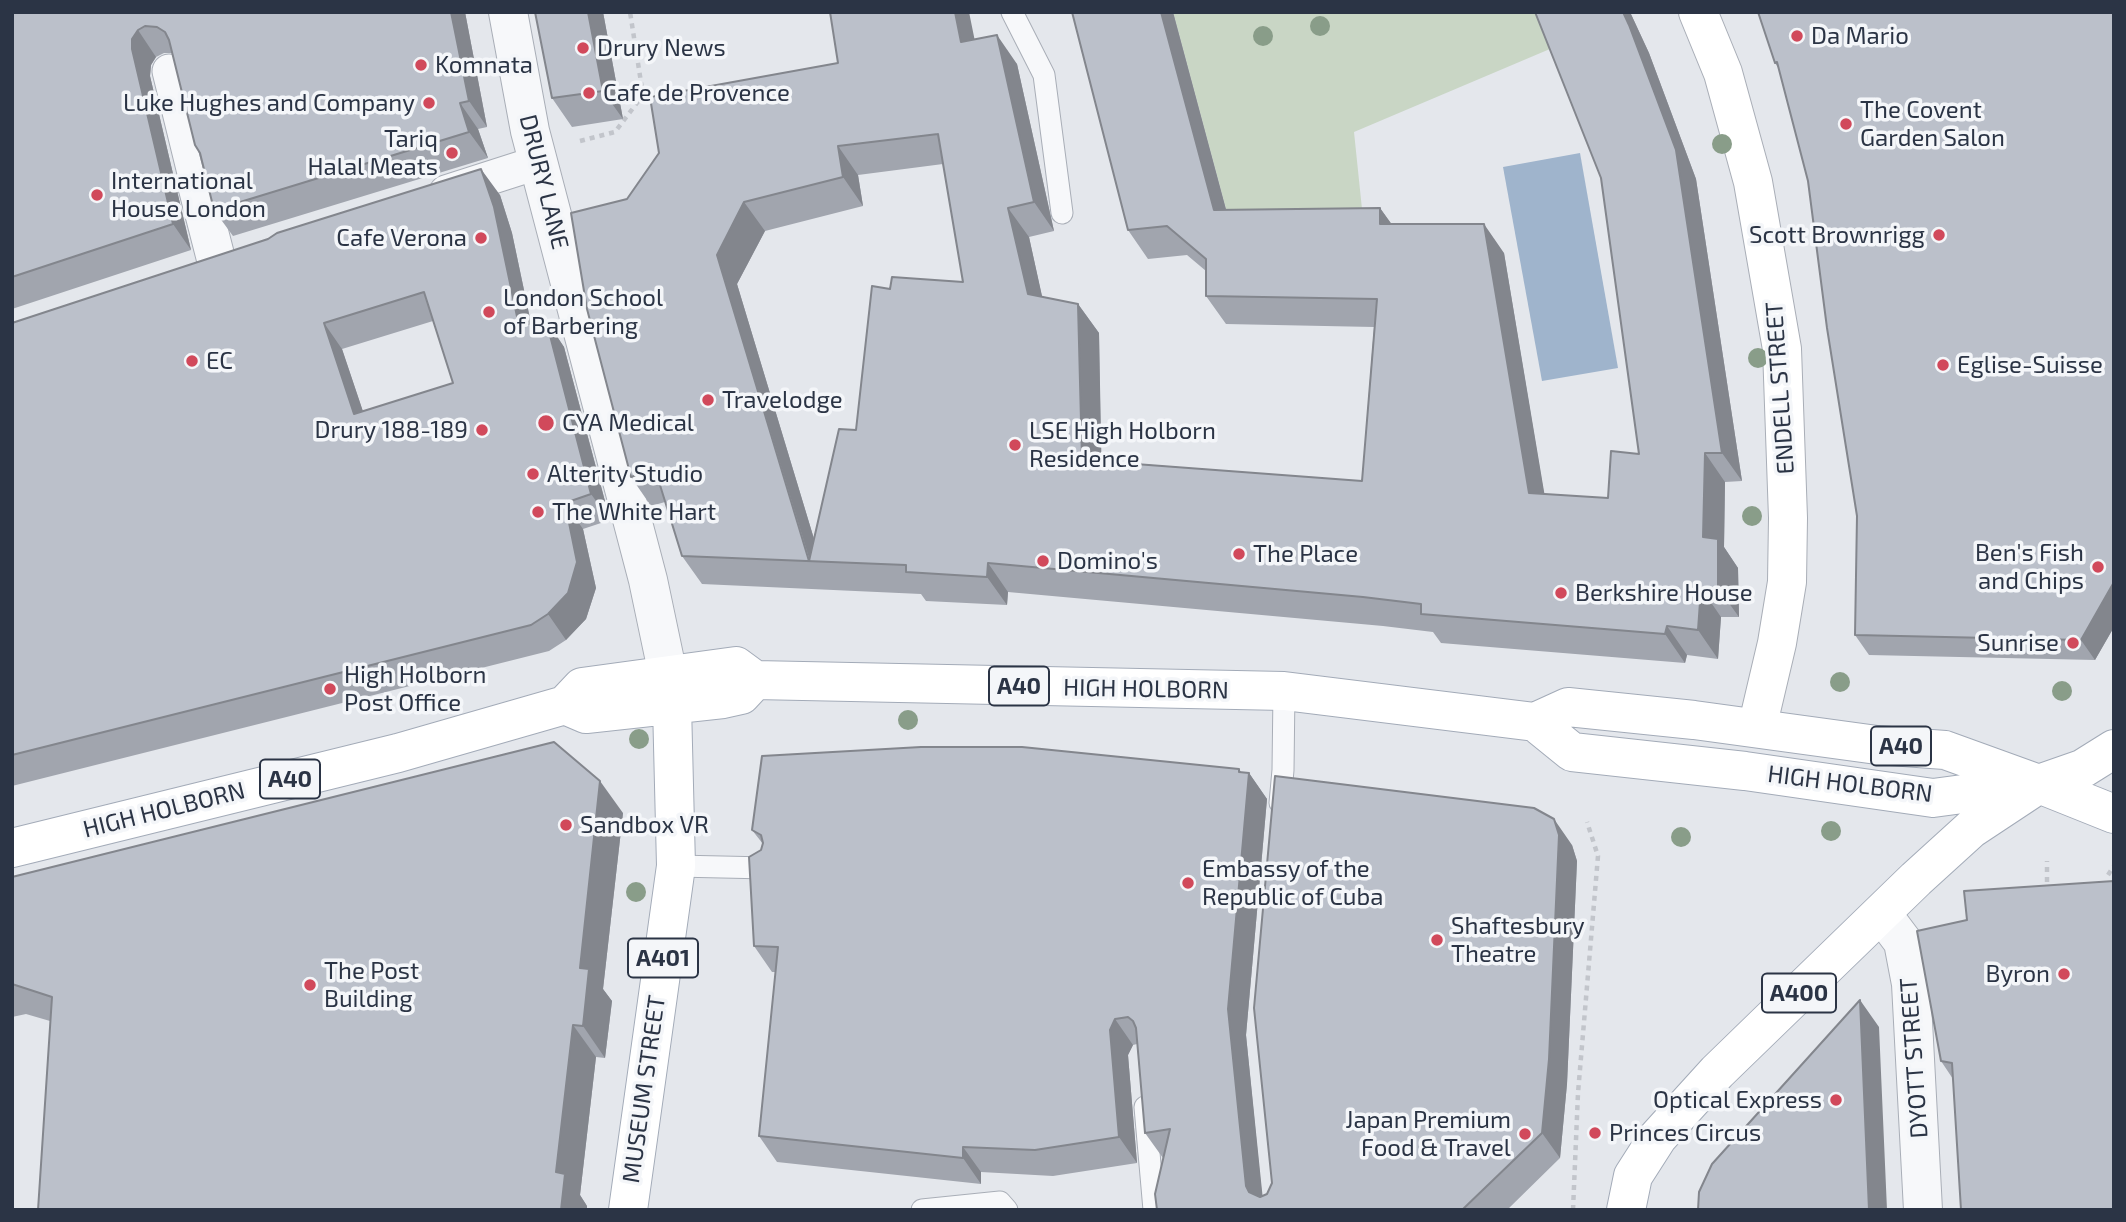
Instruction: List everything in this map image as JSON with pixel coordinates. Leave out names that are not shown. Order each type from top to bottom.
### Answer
[{"type":"main road","name":"ENDELL STREET","points":[[1698,12],[1723,73],[1753,182],[1782,349],[1788,518],[1787,582],[1779,635],[1757,728]]},
{"type":"main road","name":"HIGH HOLBORN","points":[[12,848],[398,753],[565,705],[586,714],[670,690],[741,695],[755,680],[1284,691],[1535,722],[1568,707],[1945,750],[2039,783]]},
{"type":"main road","name":"MUSEUM STREET","points":[[628,1210],[676,866],[670,690]]},
{"type":"main road","name":"HIGH HOLBORN","points":[[1535,722],[1572,752],[1755,773],[1933,798],[2039,783]]},
{"type":"main road","points":[[2039,783],[2082,769],[2114,749]]},
{"type":"main road","name":"A40","points":[[2039,783],[2114,814]]},
{"type":"main road","name":"A400","points":[[1626,1210],[1633,1176],[1658,1137],[1717,1072],[1916,879],[1971,830],[2039,783]]},
{"type":"street","name":"DRURY LANE","points":[[508,12],[538,163],[648,580],[670,690]]},
{"type":"street","points":[[169,71],[217,263]]},
{"type":"street","points":[[412,202],[527,166]]},
{"type":"street","points":[[179,276],[255,251]]},
{"type":"street","name":"DYOTT STREET","points":[[1882,914],[1902,942],[1912,985],[1923,1210]]},
{"type":"lane","points":[[1012,12],[1044,75],[1062,213]]},
{"type":"lane","points":[[1278,827],[1283,770],[1284,691]]},
{"type":"lane","points":[[676,866],[768,868]]},
{"type":"lane","points":[[1143,1080],[1154,1210]]},
{"type":"lane","points":[[922,1210],[1000,1202],[1007,1210]]},
{"type":"path","points":[[573,143],[615,132],[643,95],[630,12]]},
{"type":"path","points":[[1573,1210],[1578,1093],[1598,856],[1587,822]]},
{"type":"path","points":[[2047,882],[2048,861]]},
{"type":"path","points":[[2108,876],[2114,866]]},
{"type":"green space","points":[[1173,12],[1543,12],[1557,46],[1354,132],[1365,238],[1234,239]]},
{"type":"water","points":[[1580,153],[1618,368],[1542,381],[1503,167]]},
{"type":"building","points":[[12,12],[451,12],[469,101],[460,103],[469,132],[214,210],[169,40],[165,32],[157,27],[145,26],[138,30],[132,39],[132,49],[173,224],[12,277]]},
{"type":"building","points":[[535,12],[588,12],[603,91],[552,98]]},
{"type":"building","points":[[830,12],[955,12],[961,42],[997,35],[1034,202],[1008,208],[1028,294],[1078,304],[1082,460],[1362,481],[1377,299],[1206,296],[1206,259],[1167,226],[1128,230],[1072,12],[1161,12],[1214,210],[1380,208],[1380,224],[1484,224],[1529,493],[1608,498],[1611,451],[1639,454],[1601,178],[1535,12],[1623,12],[1676,150],[1722,453],[1705,453],[1703,537],[1718,539],[1718,588],[1701,588],[1698,630],[1667,626],[1665,634],[1421,614],[1421,604],[1363,597],[988,563],[987,577],[906,572],[906,565],[682,556],[655,469],[631,477],[587,309],[571,213],[627,199],[659,153],[650,97],[838,63]],"holes":[[[938,134],[963,282],[892,277],[890,289],[872,286],[856,430],[839,429],[809,561],[717,255],[744,202],[843,177],[838,146]]]},
{"type":"building","points":[[1758,12],[2114,12],[2114,582],[2081,640],[1855,635],[1857,516],[1827,328],[1808,181],[1777,62],[1775,63]]},
{"type":"building","points":[[481,169],[494,207],[519,326],[546,320],[591,494],[565,503],[577,562],[568,593],[548,614],[531,625],[12,755],[12,323],[268,239],[277,233]],"holes":[[[424,292],[453,383],[354,414],[324,323]]]},
{"type":"building","name":"The Post Building","points":[[554,742],[600,781],[580,968],[589,969],[583,1026],[573,1025],[556,1172],[565,1174],[561,1210],[38,1210],[52,997],[12,984],[12,877]]},
{"type":"building","points":[[921,747],[1022,747],[1239,769],[1239,772],[1249,773],[1228,1009],[1246,1186],[1249,1192],[1260,1197],[1267,1194],[1272,1183],[1254,1008],[1275,776],[1534,808],[1554,819],[1559,835],[1549,1059],[1542,1133],[1462,1210],[1157,1210],[1155,1194],[1170,1129],[1145,1133],[1136,1028],[1128,1017],[1115,1019],[1110,1030],[1119,1137],[1035,1150],[963,1147],[963,1158],[759,1136],[778,947],[754,946],[749,857],[761,850],[763,843],[761,835],[752,830],[762,756]]},
{"type":"building","points":[[2114,881],[2114,1210],[1961,1210],[1952,1063],[1941,1061],[1917,931],[1967,920],[1964,891]]},
{"type":"building","points":[[1860,1000],[1869,1210],[1698,1210],[1699,1192],[1712,1164]]},
{"type":"place","name":"Da Mario","points":[[1797,36]]},
{"type":"place","name":"Drury News","points":[[583,48]]},
{"type":"place","name":"Komnata","points":[[421,65]]},
{"type":"place","name":"Cafe de Provence","points":[[589,93]]},
{"type":"place","name":"Luke Hughes and Company","points":[[429,103]]},
{"type":"place","name":"The Covent Garden Salon","points":[[1846,124]]},
{"type":"place","name":"Tariq Halal Meats","points":[[452,153]]},
{"type":"place","name":"International House London","points":[[97,195]]},
{"type":"place","name":"Scott Brownrigg","points":[[1939,235]]},
{"type":"place","name":"Cafe Verona","points":[[481,238]]},
{"type":"place","name":"London School of Barbering","points":[[489,312]]},
{"type":"place","name":"EC","points":[[192,361]]},
{"type":"place","name":"Eglise-Suisse","points":[[1943,365]]},
{"type":"place","name":"Travelodge","points":[[708,400]]},
{"type":"place","name":"CYA Medical","points":[[546,423]]},
{"type":"place","name":"Drury 188-189","points":[[482,430]]},
{"type":"place","name":"LSE High Holborn Residence","points":[[1015,445]]},
{"type":"place","name":"Alterity Studio","points":[[533,474]]},
{"type":"place","name":"The White Hart","points":[[538,512]]},
{"type":"place","name":"The Place","points":[[1239,554]]},
{"type":"place","name":"Domino's","points":[[1043,561]]},
{"type":"place","name":"Ben's Fish and Chips","points":[[2098,567]]},
{"type":"place","name":"Berkshire House","points":[[1561,593]]},
{"type":"place","name":"Sunrise","points":[[2073,643]]},
{"type":"place","name":"High Holborn Post Office","points":[[330,689]]},
{"type":"place","name":"Sandbox VR","points":[[566,825]]},
{"type":"place","name":"Embassy of the Republic of Cuba","points":[[1188,883]]},
{"type":"place","name":"Shaftesbury Theatre","points":[[1437,940]]},
{"type":"place","name":"Byron","points":[[2064,974]]},
{"type":"place","name":"The Post Building","points":[[310,985]]},
{"type":"place","name":"Optical Express","points":[[1836,1100]]},
{"type":"place","name":"Princes Circus","points":[[1595,1133]]},
{"type":"place","name":"Japan Premium Food & Travel","points":[[1525,1134]]}]
